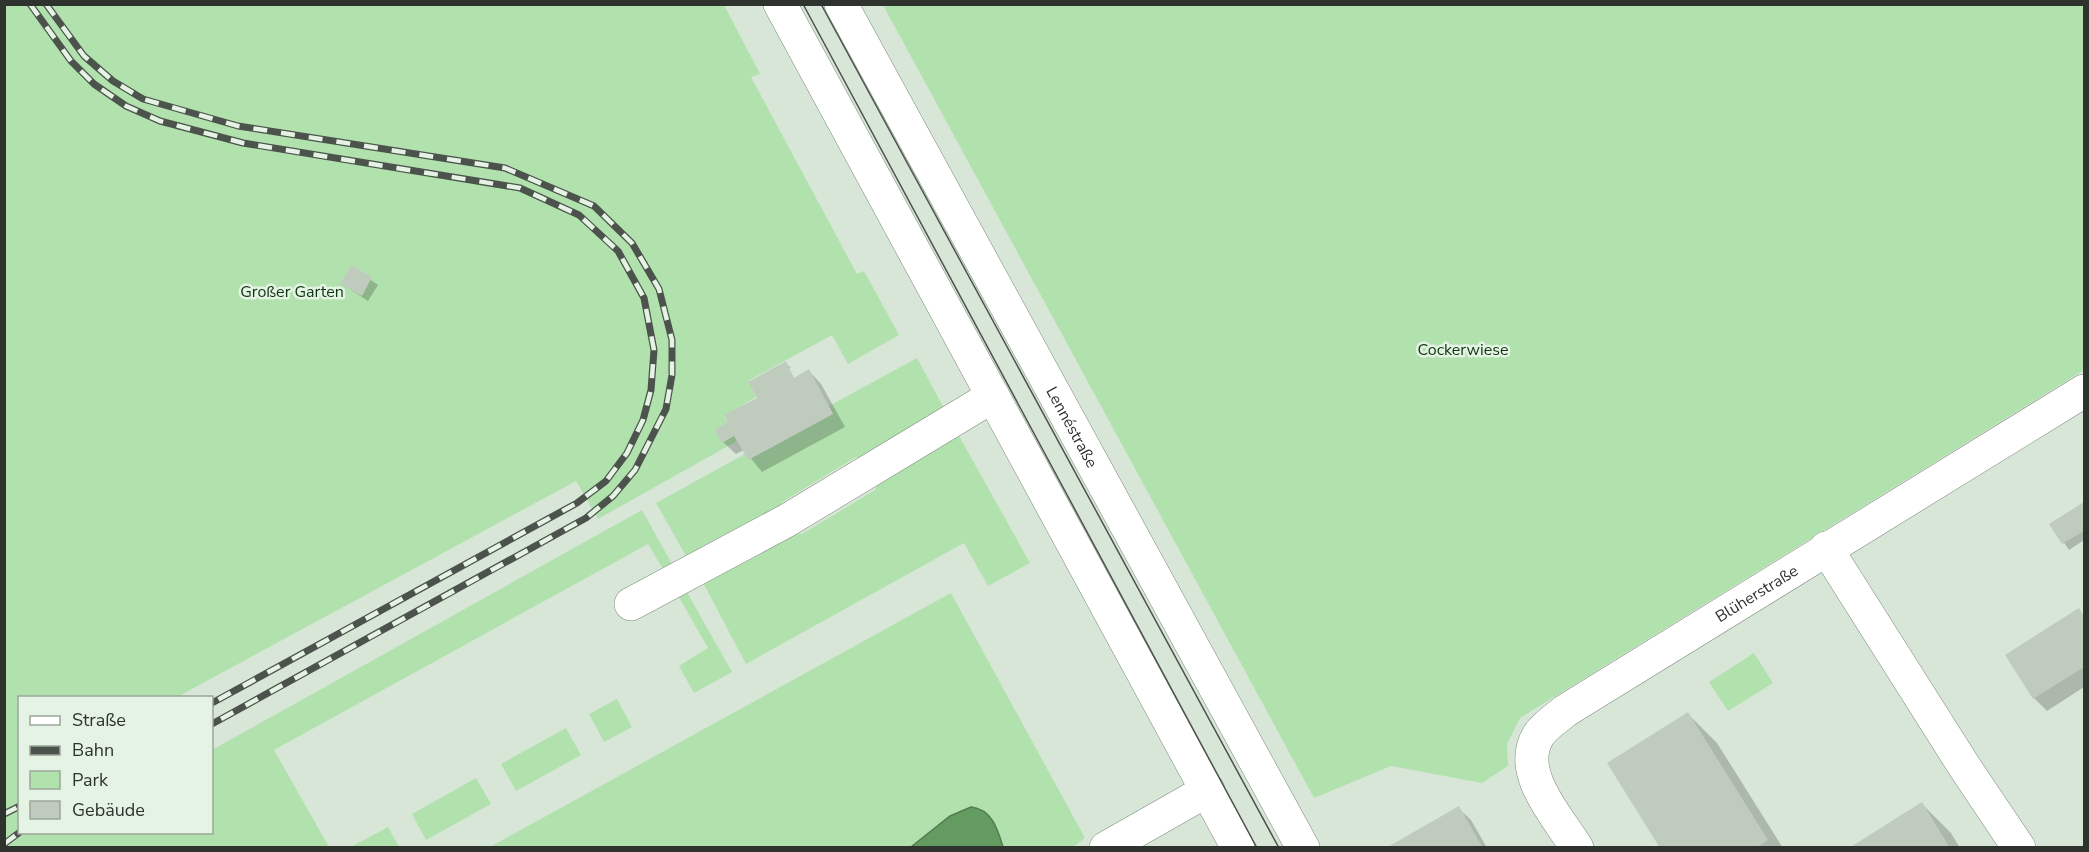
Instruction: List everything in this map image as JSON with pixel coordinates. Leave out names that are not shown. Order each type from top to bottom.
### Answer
[{"type":"main road","points":[[780,4],[1238,848]]},
{"type":"main road","name":"Lennéstraße","points":[[841,4],[1303,848]]},
{"type":"main road","name":"Blüherstraße","points":[[1577,848],[1541,790],[1532,770],[1531,755],[1539,735],[1565,711],[2085,390]]},
{"type":"main road","points":[[631,604],[786,521],[993,396]]},
{"type":"main road","points":[[1826,548],[1964,766],[2019,848]]},
{"type":"main road","points":[[1106,848],[1208,790]]},
{"type":"green space","name":"Großer Garten","points":[[5,5],[724,5],[760,74],[751,77],[857,274],[864,271],[899,335],[848,364],[832,335],[748,381],[756,397],[724,416],[728,422],[715,429],[722,442],[734,435],[737,441],[598,519],[576,481],[179,696],[18,696],[18,834],[213,834],[213,749],[642,510],[672,564],[663,569],[648,544],[274,750],[329,847],[5,847]]},
{"type":"green space","name":"Cockerwiese","points":[[883,5],[2084,5],[2084,370],[1520,718],[1507,744],[1508,766],[1482,783],[1391,766],[1314,798]]},
{"type":"green space","points":[[917,358],[945,410],[865,459],[856,457],[782,502],[778,509],[686,556],[656,503],[745,454],[748,460],[833,414],[829,406]]},
{"type":"green space","points":[[958,434],[1030,563],[988,586],[964,543],[746,664],[701,579],[793,533],[802,534],[875,490],[879,480]]},
{"type":"green space","points":[[684,587],[732,672],[694,693],[679,666],[708,648],[676,592]]},
{"type":"green space","points":[[951,593],[1085,838],[1073,847],[1003,847],[997,827],[980,808],[950,816],[911,847],[488,848]]},
{"type":"green space","points":[[1754,653],[1773,683],[1728,711],[1709,682]]},
{"type":"green space","points":[[617,699],[632,727],[604,742],[589,714]]},
{"type":"green space","points":[[566,728],[581,755],[516,791],[501,764]]},
{"type":"green space","points":[[476,778],[491,804],[426,840],[412,814]]},
{"type":"green space","points":[[388,827],[399,847],[351,847]]},
{"type":"shaded area","points":[[971,807],[984,812],[993,821],[1003,847],[911,847],[950,816]]},
{"type":"building","points":[[351,265],[372,277],[362,296],[340,284]]},
{"type":"building","points":[[786,361],[794,378],[809,369],[833,414],[748,460],[734,436],[722,443],[715,429],[728,422],[724,415],[757,398],[748,382]]},
{"type":"building","points":[[2084,502],[2084,531],[2062,544],[2049,524]]},
{"type":"building","points":[[2079,608],[2084,617],[2084,667],[2033,699],[2005,655]]},
{"type":"building","points":[[1688,712],[1768,840],[1756,848],[1660,848],[1607,763]]},
{"type":"building","points":[[1922,802],[1950,848],[1849,848]]},
{"type":"building","points":[[1459,806],[1483,848],[1386,848]]},
{"type":"tram line","points":[[803,4],[1257,848]]},
{"type":"tram line","points":[[821,4],[1279,848]]},
{"type":"railway","points":[[30,4],[71,61],[94,84],[126,106],[160,121],[243,143],[520,188],[579,215],[618,251],[644,298],[654,350],[651,390],[643,420],[627,453],[606,481],[577,503],[213,702]]},
{"type":"railway","points":[[46,4],[84,56],[113,81],[143,99],[238,126],[505,168],[594,206],[632,243],[659,289],[672,340],[672,375],[666,409],[635,470],[613,496],[586,518],[213,723]]},
{"type":"railway","points":[[4,814],[18,807]]},
{"type":"railway","points":[[4,844],[18,834]]}]
